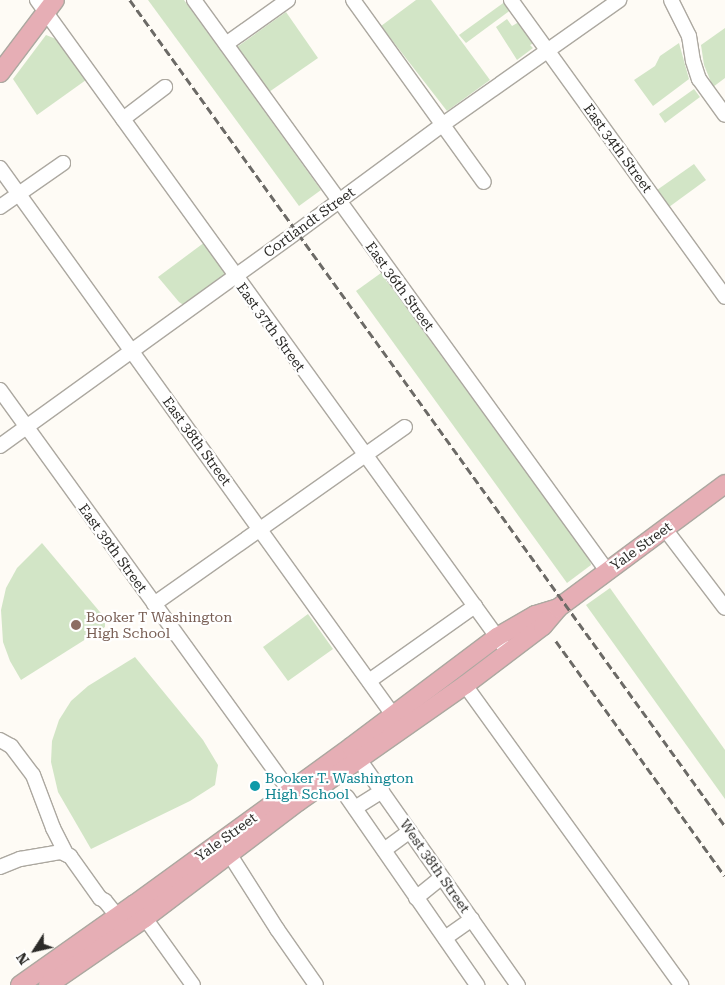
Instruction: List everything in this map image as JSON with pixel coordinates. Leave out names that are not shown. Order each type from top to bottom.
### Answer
[{"type":"main road","points":[[0,73],[46,4]]},
{"type":"main road","name":"Yale Street","points":[[140,911],[355,754],[465,685],[543,626],[558,608],[725,484]]},
{"type":"main road","name":"Yale Street","points":[[355,754],[393,715],[497,637],[534,616],[558,608]]},
{"type":"main road","points":[[454,669],[465,685]]},
{"type":"main road","name":"Yale Street","points":[[20,985],[230,855],[294,797]]},
{"type":"main road","name":"Yale Street","points":[[48,985],[119,925]]},
{"type":"street","name":"East 36th Street","points":[[194,0],[607,571]]},
{"type":"street","points":[[226,44],[288,0]]},
{"type":"street","points":[[353,0],[484,182]]},
{"type":"street","name":"East 34th Street","points":[[511,0],[725,297]]},
{"type":"street","name":"Cortlandt Street","points":[[0,446],[442,125],[548,52],[619,0]]},
{"type":"street","points":[[671,0],[689,36],[692,60],[699,78],[723,109]]},
{"type":"street","name":"East 37th Street","points":[[46,4],[122,119],[508,652]]},
{"type":"street","points":[[122,119],[165,87]]},
{"type":"street","points":[[0,207],[63,163]]},
{"type":"street","name":"East 38th Street","points":[[0,168],[393,715]]},
{"type":"street","name":"East 39th Street","points":[[0,390],[294,797]]},
{"type":"street","points":[[154,604],[405,427]]},
{"type":"street","points":[[665,529],[725,608]]},
{"type":"street","points":[[368,681],[475,606]]},
{"type":"street","points":[[465,685],[681,985]]},
{"type":"street","points":[[0,740],[11,746],[33,775],[64,854],[78,864],[119,925]]},
{"type":"street","name":"West 38th Street","points":[[355,754],[472,919],[513,983]]},
{"type":"street","points":[[382,791],[351,803],[476,985]]},
{"type":"street","points":[[384,850],[410,831]]},
{"type":"street","points":[[2,861],[64,854]]},
{"type":"street","points":[[230,855],[277,929],[316,985]]},
{"type":"street","points":[[416,898],[442,877]]},
{"type":"street","points":[[140,911],[193,985]]},
{"type":"street","points":[[444,938],[472,919]]},
{"type":"green space","points":[[148,0],[184,0],[321,190],[299,206]]},
{"type":"green space","points":[[416,0],[431,0],[490,80],[447,111],[381,26]]},
{"type":"green space","points":[[506,1],[512,9],[466,43],[459,35]]},
{"type":"green space","points":[[286,12],[318,58],[269,92],[237,47]]},
{"type":"green space","points":[[507,19],[512,26],[519,22],[534,43],[530,45],[533,48],[517,60],[496,27]]},
{"type":"green space","points":[[725,28],[725,78],[713,87],[704,65],[701,45]]},
{"type":"green space","points":[[46,35],[56,39],[86,80],[37,115],[13,79]]},
{"type":"green space","points":[[679,43],[689,79],[653,106],[634,80],[655,66],[660,56]]},
{"type":"green space","points":[[694,89],[700,97],[665,123],[659,114]]},
{"type":"green space","points":[[694,164],[706,180],[669,207],[657,190]]},
{"type":"green space","points":[[205,242],[227,272],[226,276],[185,306],[179,302],[158,277]]},
{"type":"green space","points":[[381,273],[590,560],[591,565],[567,583],[356,291]]},
{"type":"green space","points":[[42,543],[105,618],[105,627],[21,680],[10,661],[3,642],[1,610],[6,588],[17,568]]},
{"type":"green space","points":[[610,588],[725,750],[725,799],[586,605]]},
{"type":"green space","points":[[308,614],[333,649],[288,681],[263,647]]},
{"type":"green space","points":[[135,657],[203,740],[218,765],[215,785],[190,801],[91,849],[58,792],[51,762],[52,741],[59,720],[71,701],[88,686]]},
{"type":"railway","points":[[130,0],[725,826]]},
{"type":"railway","points":[[556,641],[725,876]]},
{"type":"place","name":"Booker T Washington High School","points":[[76,625]]},
{"type":"place","name":"Booker T. Washington High School","points":[[255,786]]}]
